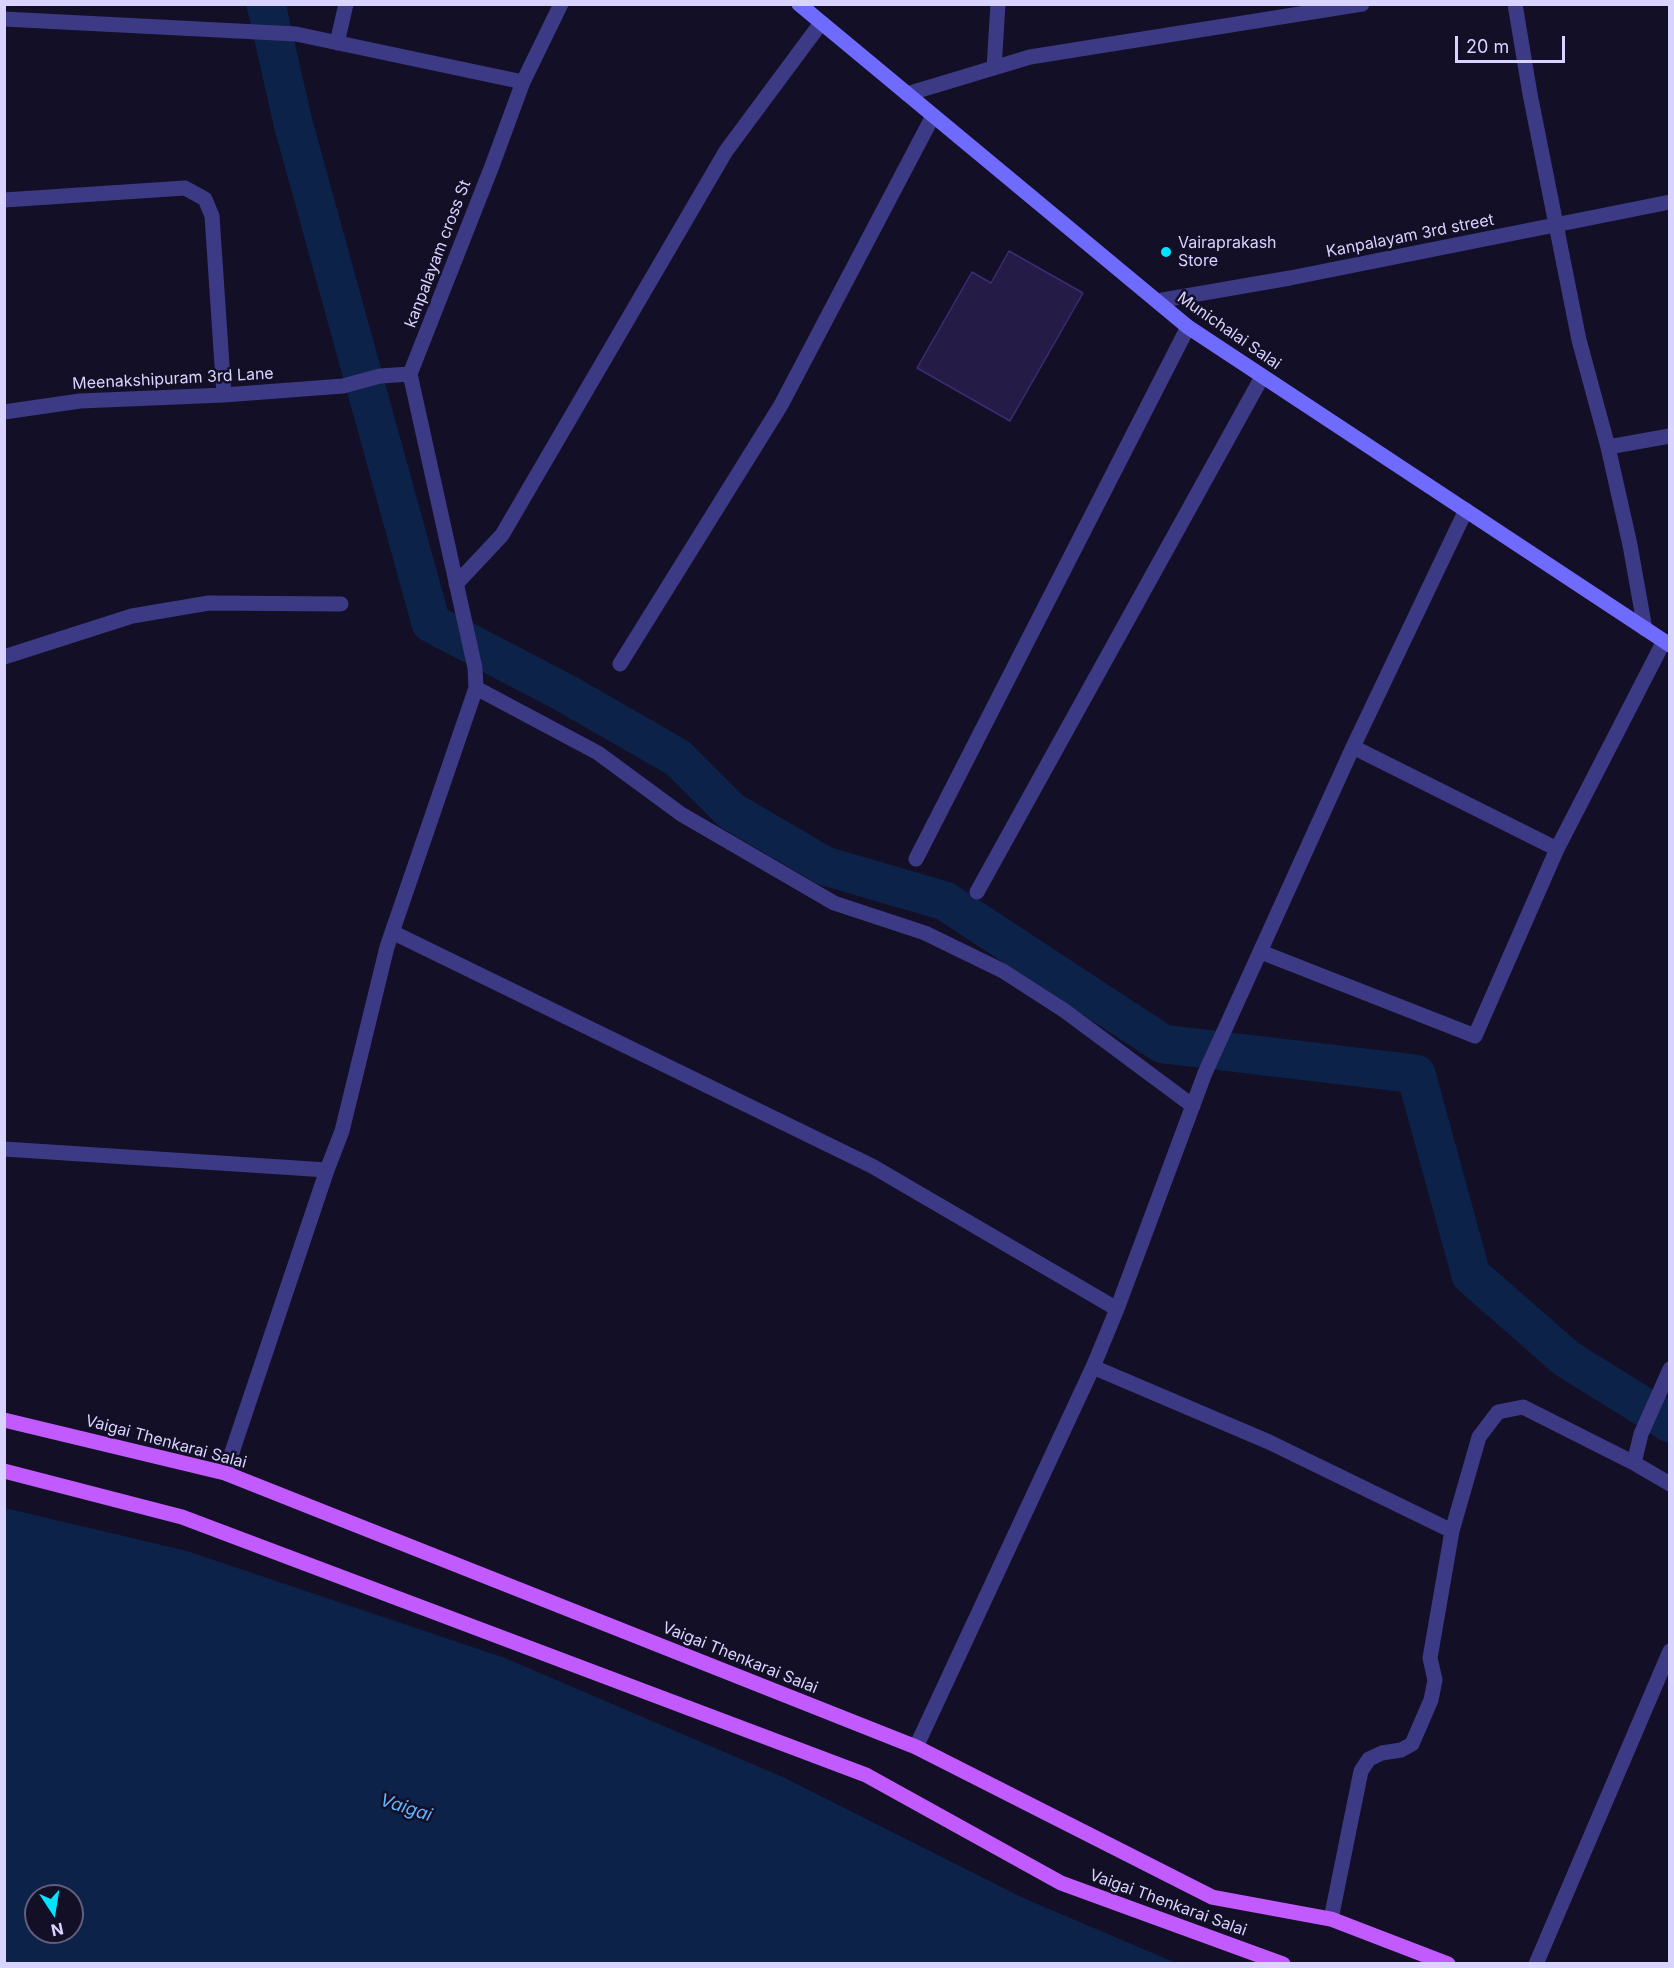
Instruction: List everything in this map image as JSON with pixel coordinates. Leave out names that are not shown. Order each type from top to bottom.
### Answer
[{"type":"main road","name":"Munichalai Salai","points":[[799,4],[1188,327],[1667,643]]},
{"type":"main road","name":"Vaigai Thenkarai Salai","points":[[4,1420],[225,1473],[915,1748],[1212,1897],[1331,1919],[1448,1964]]},
{"type":"main road","name":"Vaigai Thenkarai Salai","points":[[4,1471],[182,1517],[866,1775],[1061,1883],[1283,1964]]},
{"type":"street","points":[[337,43],[346,4]]},
{"type":"street","name":"kanpalayam cross St","points":[[410,374],[523,82],[561,4]]},
{"type":"street","points":[[994,68],[998,4]]},
{"type":"street","points":[[907,94],[1030,57],[1362,4]]},
{"type":"street","points":[[1515,4],[1530,94],[1579,340],[1608,447],[1630,544],[1645,629]]},
{"type":"street","points":[[4,19],[296,34],[523,82]]},
{"type":"street","points":[[456,584],[502,535],[726,152],[821,23]]},
{"type":"street","points":[[620,664],[781,405],[933,116]]},
{"type":"street","points":[[4,200],[185,188],[205,199],[212,216],[224,395]]},
{"type":"street","name":"Kanpalayam 3rd street","points":[[1157,302],[1290,278],[1670,202]]},
{"type":"street","points":[[916,860],[1188,327]]},
{"type":"street","points":[[225,1473],[342,1131],[387,947],[476,688],[475,668],[410,374]]},
{"type":"street","name":"Meenakshipuram 3rd Lane","points":[[4,412],[80,401],[224,395],[343,386],[380,376],[410,374]]},
{"type":"street","points":[[977,892],[1263,377]]},
{"type":"street","points":[[1608,447],[1670,436]]},
{"type":"street","points":[[915,1748],[1118,1309],[1205,1072],[1353,747],[1466,510]]},
{"type":"street","points":[[4,657],[132,616],[208,603],[341,604]]},
{"type":"street","points":[[1261,952],[1475,1036],[1557,849],[1667,643]]},
{"type":"street","points":[[476,688],[598,753],[681,814],[834,903],[925,933],[1003,970],[1065,1011],[1193,1106]]},
{"type":"street","points":[[1353,747],[1557,849]]},
{"type":"street","points":[[392,932],[872,1166],[1118,1309]]},
{"type":"street","points":[[4,1149],[327,1170]]},
{"type":"street","points":[[1093,1367],[1269,1442],[1452,1531]]},
{"type":"street","points":[[1634,1463],[1641,1434],[1670,1369]]},
{"type":"street","points":[[1331,1919],[1361,1771],[1369,1760],[1382,1753],[1401,1750],[1412,1744],[1431,1700],[1435,1680],[1430,1658],[1452,1531],[1479,1437],[1498,1412],[1523,1407],[1634,1463],[1670,1484]]},
{"type":"street","points":[[1536,1964],[1670,1651]]},
{"type":"water","name":"Vaigai","points":[[5,1508],[187,1551],[505,1658],[785,1778],[1021,1897],[1176,1963],[5,1963]]},
{"type":"building","points":[[1009,251],[1083,293],[1010,421],[917,368],[972,272],[991,283]]},
{"type":"waterway","points":[[266,4],[293,123],[431,623],[565,693],[678,758],[731,811],[825,866],[945,901],[1163,1044],[1416,1074],[1471,1275],[1567,1359],[1670,1423]]},
{"type":"place","name":"Vairaprakash Store","points":[[1166,252]]}]
